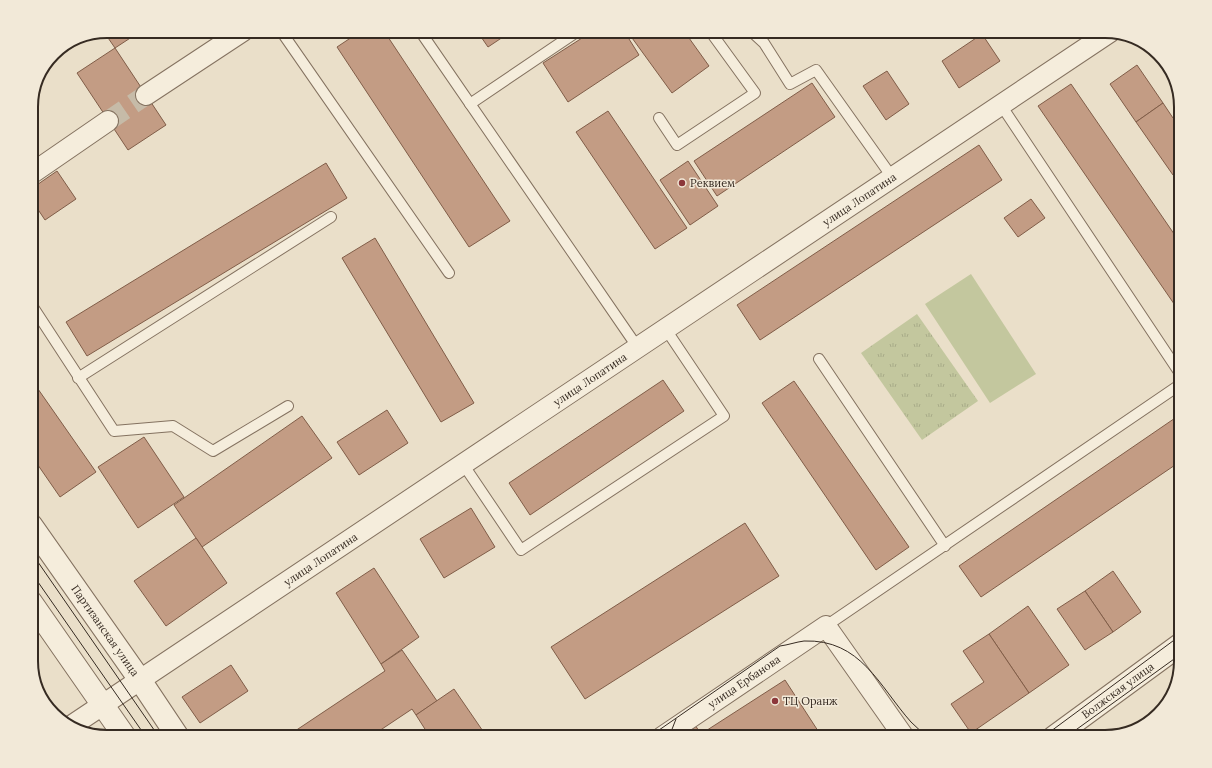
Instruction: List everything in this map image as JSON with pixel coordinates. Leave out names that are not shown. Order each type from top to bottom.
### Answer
[{"type":"street","points":[[146,95],[232,38]]},
{"type":"street","name":"улица Лопатина","points":[[76,722],[1101,38]]},
{"type":"street","points":[[38,169],[108,121]]},
{"type":"street","name":"Партизанская улица","points":[[38,535],[173,730]]},
{"type":"street","points":[[38,612],[120,730]]},
{"type":"street","points":[[826,626],[899,730]]},
{"type":"street","name":"улица Ербанова","points":[[672,730],[826,626]]},
{"type":"street","name":"Волжская улица","points":[[1064,730],[1174,649]]},
{"type":"lane","points":[[286,38],[449,273]]},
{"type":"lane","points":[[425,38],[638,348]]},
{"type":"lane","points":[[470,104],[568,38]]},
{"type":"lane","points":[[659,118],[677,145],[754,93],[715,38]]},
{"type":"lane","points":[[759,38],[764,43],[790,84],[816,70],[892,177]]},
{"type":"lane","points":[[1001,105],[1174,364]]},
{"type":"lane","points":[[78,378],[331,217]]},
{"type":"lane","points":[[38,315],[114,431],[174,426],[213,451],[288,406]]},
{"type":"lane","points":[[463,464],[521,550],[724,416],[666,328]]},
{"type":"lane","points":[[819,359],[945,546]]},
{"type":"lane","points":[[826,626],[1174,389]]},
{"type":"green space","points":[[971,274],[1036,374],[990,403],[925,304]]},
{"type":"green space","points":[[917,314],[978,401],[922,440],[861,353]]},
{"type":"building","points":[[108,38],[130,38],[115,48]]},
{"type":"building","points":[[350,38],[389,38],[510,221],[469,247],[337,47]]},
{"type":"building","points":[[482,38],[502,38],[488,47]]},
{"type":"building","points":[[582,38],[628,38],[639,55],[568,102],[543,63]]},
{"type":"building","points":[[632,38],[689,38],[709,66],[672,93]]},
{"type":"building","points":[[976,38],[985,38],[1000,61],[959,88],[942,61]]},
{"type":"building","points":[[115,48],[166,125],[128,150],[77,73]]},
{"type":"building","points":[[1137,65],[1163,103],[1136,122],[1110,84]]},
{"type":"building","points":[[887,71],[909,104],[886,120],[863,86]]},
{"type":"building","points":[[812,83],[835,117],[717,196],[694,161]]},
{"type":"building","points":[[1071,84],[1174,234],[1174,304],[1038,106]]},
{"type":"building","points":[[1163,103],[1173,118],[1174,117],[1173,175],[1136,122]]},
{"type":"building","points":[[608,111],[687,228],[655,249],[576,132]]},
{"type":"building","points":[[979,145],[1002,180],[760,340],[737,305]]},
{"type":"building","points":[[688,161],[718,206],[690,225],[660,180]]},
{"type":"building","points":[[326,163],[347,198],[87,356],[66,322]]},
{"type":"building","points":[[57,171],[76,199],[45,220],[38,210],[38,184]]},
{"type":"building","points":[[1031,199],[1045,218],[1018,237],[1004,218]]},
{"type":"building","points":[[375,238],[474,403],[441,422],[342,258]]},
{"type":"building","points":[[663,380],[684,411],[530,515],[509,483]]},
{"type":"building","points":[[794,381],[909,547],[876,570],[762,403]]},
{"type":"building","points":[[38,389],[96,472],[60,497],[38,465]]},
{"type":"building","points":[[387,410],[408,443],[359,475],[337,442]]},
{"type":"building","points":[[302,416],[332,458],[202,547],[174,505]]},
{"type":"building","points":[[1174,419],[1174,466],[981,597],[959,566]]},
{"type":"building","points":[[144,437],[184,497],[138,528],[98,467]]},
{"type":"building","points":[[471,508],[495,547],[444,578],[420,539]]},
{"type":"building","points":[[745,523],[779,576],[585,699],[551,647]]},
{"type":"building","points":[[196,538],[227,583],[166,626],[134,581]]},
{"type":"building","points":[[374,568],[419,637],[381,664],[336,593]]},
{"type":"building","points":[[1113,571],[1141,612],[1113,632],[1085,591]]},
{"type":"building","points":[[1085,591],[1113,632],[1085,650],[1057,609]]},
{"type":"building","points":[[1028,606],[1069,665],[1029,693],[989,634]]},
{"type":"building","points":[[989,634],[1029,693],[975,730],[969,730],[951,704],[984,682],[963,651]]},
{"type":"building","points":[[402,650],[437,701],[416,715],[412,709],[380,730],[296,730],[385,671],[381,664]]},
{"type":"building","points":[[231,665],[248,691],[200,723],[182,697]]},
{"type":"building","name":"ТЦ Оранж","points":[[785,680],[817,730],[707,730]]},
{"type":"building","points":[[454,689],[482,730],[426,730],[416,715]]},
{"type":"building","name":"ТЦ Оранж","points":[[693,722],[698,730],[682,730]]},
{"type":"tunnel","points":[[108,121],[146,95]]},
{"type":"tram line","points":[[38,562],[154,730]]},
{"type":"tram line","points":[[38,582],[141,730]]},
{"type":"tram line","points":[[1052,730],[1174,640]]},
{"type":"tram line","points":[[659,730],[780,646],[804,641],[824,642],[840,648],[854,656],[867,667],[911,722],[920,730]]},
{"type":"tram line","points":[[1076,730],[1174,659]]},
{"type":"tram line","points":[[672,730],[676,719]]},
{"type":"place","name":"Реквием","points":[[682,183]]},
{"type":"place","name":"ТЦ Оранж","points":[[775,701]]}]
